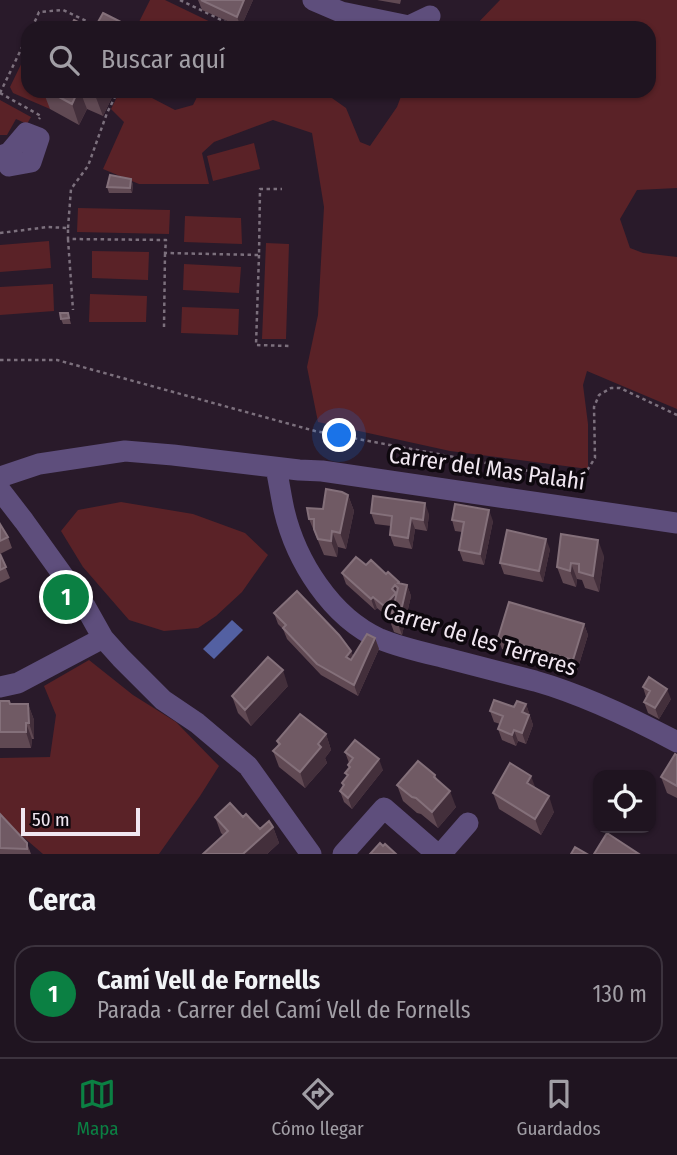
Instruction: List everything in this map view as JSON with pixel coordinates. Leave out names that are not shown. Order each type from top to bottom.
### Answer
[{"type":"street","points":[[313,0],[341,12],[385,21]]},
{"type":"street","points":[[420,21],[430,16]]},
{"type":"street","points":[[4,154],[9,166],[31,162],[39,138],[33,135]]},
{"type":"street","name":"Carrer del Mas Palahí","points":[[0,477],[39,464],[125,451],[173,454],[276,468],[321,471],[677,523]]},
{"type":"street","name":"Carrer de les Terreres","points":[[276,468],[285,512],[299,551],[316,582],[334,606],[358,626],[380,639],[410,649],[538,682],[590,701],[677,742]]},
{"type":"street","points":[[0,490],[85,606],[103,638],[163,700],[197,723],[248,766],[311,854]]},
{"type":"street","points":[[0,687],[18,684],[103,638]]},
{"type":"street","points":[[343,854],[384,808],[439,854],[468,822]]},
{"type":"path","points":[[180,0],[224,21]]},
{"type":"path","points":[[35,21],[39,12],[62,10],[86,21]]},
{"type":"path","points":[[21,50],[0,93],[41,116],[33,135]]},
{"type":"path","points":[[73,310],[68,239],[71,189],[88,166],[114,98]]},
{"type":"path","points":[[282,189],[260,189],[256,345],[290,346]]},
{"type":"path","points":[[0,233],[48,227],[68,228]]},
{"type":"path","points":[[68,239],[166,240],[164,327]]},
{"type":"path","points":[[165,253],[259,255]]},
{"type":"path","points":[[0,360],[57,360],[315,431],[545,474],[578,475],[595,458],[594,407],[599,395],[611,388],[620,388],[677,415]]},
{"type":"shaded area","points":[[150,0],[165,0],[208,21],[140,21]]},
{"type":"shaded area","points":[[500,0],[677,0],[677,188],[637,190],[620,219],[630,248],[643,253],[677,257],[677,409],[587,371],[583,385],[588,424],[588,469],[450,451],[318,422],[307,367],[318,315],[324,207],[312,133],[273,120],[214,142],[202,153],[209,184],[139,184],[103,169],[124,122],[111,109],[116,98],[152,98],[175,110],[193,105],[196,98],[332,98],[346,108],[360,142],[370,146],[400,98],[656,98],[656,21],[480,21]]},
{"type":"shaded area","points":[[21,64],[21,96],[13,93],[10,87]]},
{"type":"shaded area","points":[[25,98],[55,98],[50,109]]},
{"type":"shaded area","points":[[0,100],[31,117],[27,124],[16,119],[7,135],[0,135]]},
{"type":"shaded area","points":[[254,143],[260,169],[213,181],[207,156]]},
{"type":"shaded area","points":[[78,208],[170,210],[169,234],[77,232]]},
{"type":"shaded area","points":[[185,216],[241,218],[242,244],[184,242]]},
{"type":"shaded area","points":[[49,241],[51,268],[0,272],[0,245]]},
{"type":"shaded area","points":[[266,243],[289,244],[286,339],[262,339]]},
{"type":"shaded area","points":[[92,251],[149,252],[148,280],[92,278]]},
{"type":"shaded area","points":[[184,264],[241,267],[239,293],[183,290]]},
{"type":"shaded area","points":[[53,284],[54,311],[0,315],[0,287]]},
{"type":"shaded area","points":[[90,294],[147,296],[146,322],[89,322]]},
{"type":"shaded area","points":[[182,307],[239,309],[238,335],[181,333]]},
{"type":"shaded area","points":[[121,502],[193,514],[245,533],[268,555],[242,592],[216,616],[198,628],[164,631],[129,620],[83,567],[61,531],[78,510]]},
{"type":"shaded area","points":[[89,660],[133,695],[176,722],[219,766],[159,854],[43,854],[0,817],[0,758],[50,757],[56,715],[44,686]]},
{"type":"water","points":[[232,620],[243,630],[214,659],[203,649]]},
{"type":"building","points":[[201,0],[244,0],[237,17]]},
{"type":"building","points":[[103,13],[119,21],[99,21]]},
{"type":"building","points":[[61,98],[75,98],[72,104]]},
{"type":"building","points":[[110,175],[131,179],[130,188],[107,187]]},
{"type":"building","points":[[60,313],[68,313],[69,318],[61,319]]},
{"type":"building","points":[[326,489],[348,495],[340,533],[332,531],[331,541],[318,539],[314,519],[309,519],[307,508],[323,509]]},
{"type":"building","points":[[373,496],[425,503],[423,520],[411,518],[408,538],[390,535],[392,516],[371,513]]},
{"type":"building","points":[[455,504],[489,510],[480,554],[459,550],[464,522],[452,520]]},
{"type":"building","points":[[0,524],[8,537],[0,541]]},
{"type":"building","points":[[507,530],[546,539],[539,571],[500,563]]},
{"type":"building","points":[[561,534],[598,540],[593,576],[579,572],[579,564],[571,563],[570,571],[557,567]]},
{"type":"building","points":[[0,554],[6,567],[0,570]]},
{"type":"building","points":[[356,557],[366,565],[371,560],[398,583],[407,585],[398,624],[390,621],[398,588],[395,585],[392,589],[396,593],[384,606],[373,597],[371,599],[342,573]]},
{"type":"building","points":[[297,591],[351,651],[346,657],[351,660],[367,634],[375,638],[354,685],[317,664],[283,628],[286,625],[274,613]]},
{"type":"building","points":[[509,602],[584,624],[573,660],[498,638]]},
{"type":"building","points":[[268,657],[283,670],[245,710],[232,696]]},
{"type":"building","points":[[649,677],[667,689],[655,708],[644,702],[650,691],[643,687]]},
{"type":"building","points":[[494,700],[514,707],[517,701],[526,704],[522,712],[529,715],[522,733],[514,730],[512,735],[498,729],[503,716],[490,711]]},
{"type":"building","points":[[0,701],[28,704],[29,723],[26,723],[26,732],[0,732]]},
{"type":"building","points":[[300,714],[326,734],[318,744],[321,747],[300,772],[273,751],[280,744],[277,741]]},
{"type":"building","points":[[355,740],[379,759],[348,798],[340,791],[353,758],[345,752]]},
{"type":"building","points":[[675,754],[677,755],[677,786],[661,777]]},
{"type":"building","points":[[418,761],[450,791],[432,812],[397,785]]},
{"type":"building","points":[[510,763],[531,776],[527,783],[549,796],[535,819],[493,793]]},
{"type":"building","points":[[230,803],[243,817],[246,814],[260,829],[269,821],[273,827],[243,854],[203,854],[228,831],[215,817]]},
{"type":"building","points":[[0,814],[27,843],[27,849],[0,848]]},
{"type":"building","points":[[607,833],[639,854],[594,854]]},
{"type":"building","points":[[380,843],[383,846],[385,844],[396,854],[370,854]]},
{"type":"building","points":[[575,847],[587,854],[571,854]]},
{"type":"place","name":"Camí Vell de Fornells","points":[[66,597]]}]
